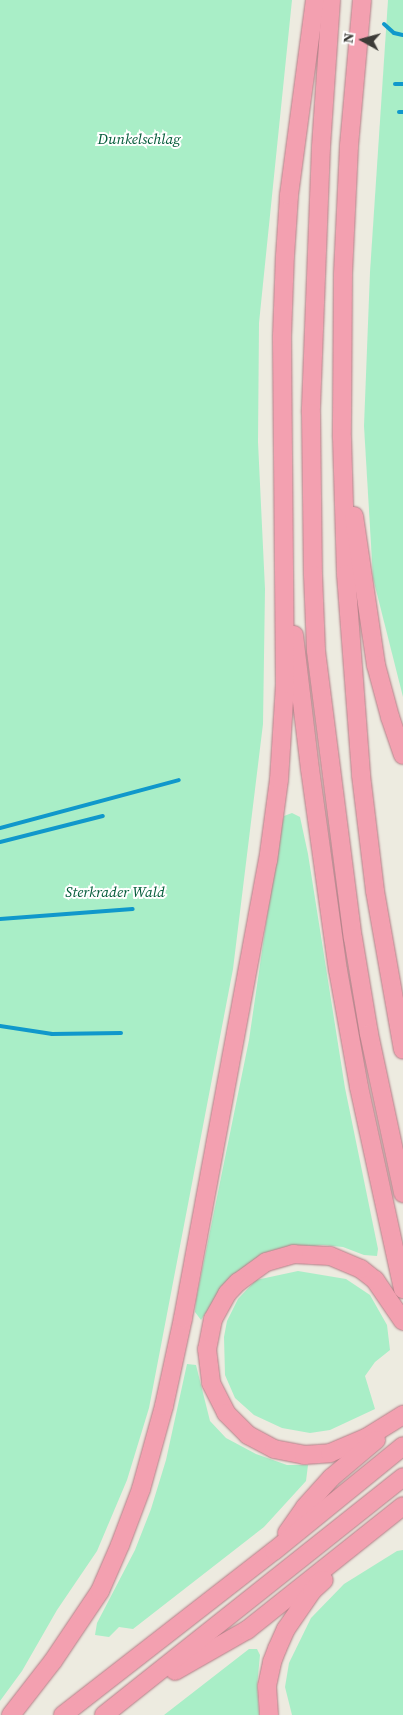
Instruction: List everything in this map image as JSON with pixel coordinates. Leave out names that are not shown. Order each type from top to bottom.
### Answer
[{"type":"highway","points":[[11,1715],[53,1661],[100,1590],[142,1489],[164,1406],[183,1318],[265,880],[279,780],[285,684],[282,555],[284,512],[282,336],[289,195],[315,0]]},
{"type":"highway","points":[[331,0],[320,157],[311,413],[316,651],[353,938],[369,1034],[403,1193]]},
{"type":"highway","points":[[362,0],[349,146],[344,255],[342,438],[346,574],[361,775],[375,891],[403,1050]]},
{"type":"highway","points":[[342,438],[376,665],[385,700],[403,754]]},
{"type":"highway","points":[[284,512],[294,631],[310,769],[336,961],[359,1087],[403,1289]]},
{"type":"highway","points":[[396,1018],[403,1038]]},
{"type":"highway","points":[[403,1321],[375,1280],[361,1269],[330,1256],[294,1254],[266,1262],[238,1282],[227,1294],[214,1319],[207,1349],[211,1383],[226,1413],[248,1435],[274,1449],[304,1454],[330,1453],[366,1438],[403,1417]]},
{"type":"highway","points":[[274,1551],[305,1507],[331,1478],[403,1417]]},
{"type":"highway","points":[[63,1715],[274,1551],[403,1446]]},
{"type":"highway","points":[[104,1715],[403,1476]]},
{"type":"highway","points":[[130,1696],[247,1630],[403,1506]]},
{"type":"highway","points":[[269,1715],[268,1676],[286,1629],[312,1591],[384,1521]]},
{"type":"green space","name":"Dunkelschlag","points":[[0,0],[292,0],[259,323],[258,442],[265,589],[263,724],[233,969],[149,1408],[127,1480],[97,1551],[57,1610],[22,1671],[0,1701]]},
{"type":"green space","points":[[388,0],[403,0],[403,697],[373,578],[364,426],[370,272]]},
{"type":"green space","points":[[292,813],[300,817],[308,854],[345,1088],[378,1249],[377,1256],[364,1255],[343,1247],[323,1245],[278,1250],[257,1258],[227,1281],[201,1320],[195,1312],[196,1300],[249,1040],[279,834],[284,816]]},
{"type":"green space","points":[[298,1271],[346,1279],[370,1295],[387,1325],[390,1350],[375,1362],[365,1376],[375,1409],[330,1430],[310,1433],[282,1428],[254,1415],[235,1398],[225,1375],[224,1337],[227,1321],[238,1299],[256,1280]]},
{"type":"green space","points":[[187,1364],[196,1365],[210,1421],[226,1438],[256,1454],[287,1465],[308,1465],[306,1481],[264,1527],[133,1629],[119,1627],[109,1637],[95,1635],[97,1623],[135,1550],[151,1509],[166,1460]]},
{"type":"green space","points":[[403,1550],[403,1715],[292,1715],[285,1687],[289,1663],[311,1618],[344,1584],[397,1551]]},
{"type":"green space","points":[[249,1649],[257,1649],[260,1655],[257,1686],[259,1715],[164,1715]]},
{"type":"waterway","points":[[384,24],[394,33],[403,35]]},
{"type":"waterway","points":[[395,84],[403,84]]},
{"type":"waterway","points":[[0,828],[179,780]]},
{"type":"waterway","points":[[0,842],[103,816]]},
{"type":"waterway","points":[[0,919],[133,909]]},
{"type":"waterway","points":[[0,1026],[52,1034],[121,1033]]},
{"type":"park label","name":"Sterkrader Wald","points":[[115,892]]}]
